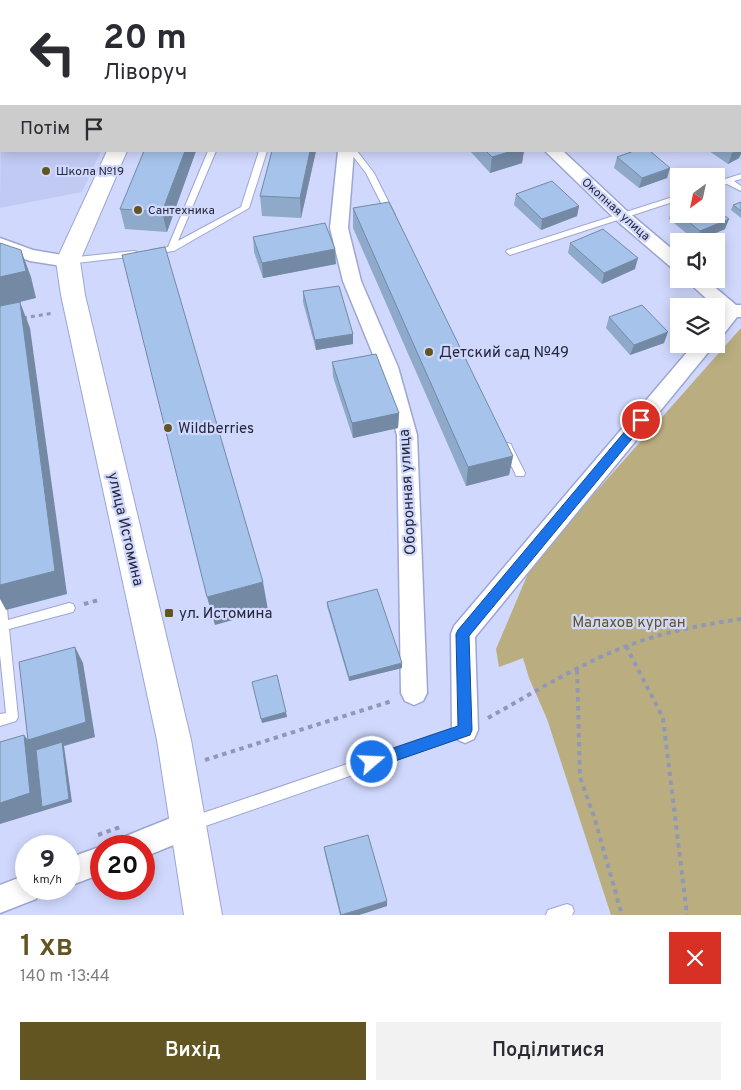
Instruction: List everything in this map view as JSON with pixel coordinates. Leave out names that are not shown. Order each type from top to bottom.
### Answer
[{"type":"main road","points":[[68,260],[117,152]]},
{"type":"main road","name":"улица Истомина","points":[[68,260],[73,295],[173,735],[203,915]]},
{"type":"street","name":"Оборонная улица","points":[[346,152],[339,228],[352,281],[388,367],[407,434],[414,694]]},
{"type":"street","name":"Окопная улица","points":[[555,152],[622,216],[670,257]]},
{"type":"street","points":[[0,244],[30,254],[68,260]]},
{"type":"street","points":[[706,288],[736,311],[725,321]]},
{"type":"street","points":[[465,730],[463,634],[697,353]]},
{"type":"street","points":[[155,838],[188,825]]},
{"type":"street","points":[[0,899],[15,893]]},
{"type":"lane","points":[[171,249],[212,152]]},
{"type":"lane","points":[[68,260],[171,249],[245,208],[262,152]]},
{"type":"lane","points":[[354,152],[370,173],[397,226]]},
{"type":"lane","points":[[725,182],[741,176]]},
{"type":"lane","points":[[728,181],[741,189]]},
{"type":"lane","points":[[510,252],[670,200]]},
{"type":"lane","points":[[502,438],[520,473]]},
{"type":"lane","points":[[0,596],[12,717],[0,720]]},
{"type":"lane","points":[[3,626],[69,608]]},
{"type":"lane","points":[[188,825],[465,730]]},
{"type":"lane","points":[[553,915],[567,910]]},
{"type":"path","points":[[18,318],[54,312]]},
{"type":"path","points":[[465,730],[604,655],[626,646],[702,624],[741,619]]},
{"type":"path","points":[[626,646],[663,718],[687,915]]},
{"type":"path","points":[[577,670],[580,777],[595,820],[622,915]]},
{"type":"path","points":[[199,762],[414,694]]},
{"type":"shaded area","name":"Школа №19","points":[[1,152],[101,152],[82,192],[0,208]]},
{"type":"green space","name":"Малахов курган","points":[[741,328],[741,915],[611,915],[547,719],[529,678],[523,658],[499,667],[496,649],[532,564],[719,353],[725,353],[725,346]]},
{"type":"building","points":[[144,152],[185,152],[162,212],[120,209]]},
{"type":"building","points":[[272,152],[310,152],[300,198],[260,196]]},
{"type":"building","points":[[487,152],[509,152],[492,157]]},
{"type":"building","points":[[631,152],[651,152],[670,168],[642,178],[617,157]]},
{"type":"building","points":[[552,181],[579,206],[542,219],[516,194]]},
{"type":"building","name":"Детский сад №49","points":[[389,202],[513,456],[468,467],[353,208]]},
{"type":"building","points":[[741,202],[741,211],[733,205]]},
{"type":"building","points":[[325,223],[335,249],[262,263],[253,237]]},
{"type":"building","points":[[690,223],[719,223],[700,231]]},
{"type":"building","points":[[603,229],[638,258],[604,273],[570,243]]},
{"type":"building","points":[[0,243],[21,250],[26,271],[0,277]]},
{"type":"building","points":[[165,247],[263,582],[207,597],[122,255]]},
{"type":"building","points":[[339,286],[353,334],[315,340],[303,291]]},
{"type":"building","points":[[20,302],[55,571],[0,585],[0,306]]},
{"type":"building","points":[[642,305],[668,332],[634,345],[609,317]]},
{"type":"building","points":[[376,354],[399,413],[352,423],[332,362]]},
{"type":"building","points":[[377,589],[402,663],[349,677],[327,602]]},
{"type":"building","points":[[75,647],[86,722],[28,740],[19,662]]},
{"type":"building","points":[[277,675],[286,712],[261,719],[252,682]]},
{"type":"building","points":[[24,735],[30,793],[0,803],[0,742]]},
{"type":"building","points":[[62,742],[69,799],[42,807],[36,750]]},
{"type":"building","points":[[368,835],[387,901],[341,915],[324,847]]},
{"type":"place","name":"Школа №19","points":[[46,171]]},
{"type":"place","name":"Сантехника","points":[[138,210]]},
{"type":"place","name":"Детский сад №49","points":[[429,352]]},
{"type":"place","name":"Wildberries","points":[[168,428]]},
{"type":"place","name":"ул. Истомина","points":[[169,613]]},
{"type":"route","points":[[372,762],[465,730],[463,634],[641,420]]}]
